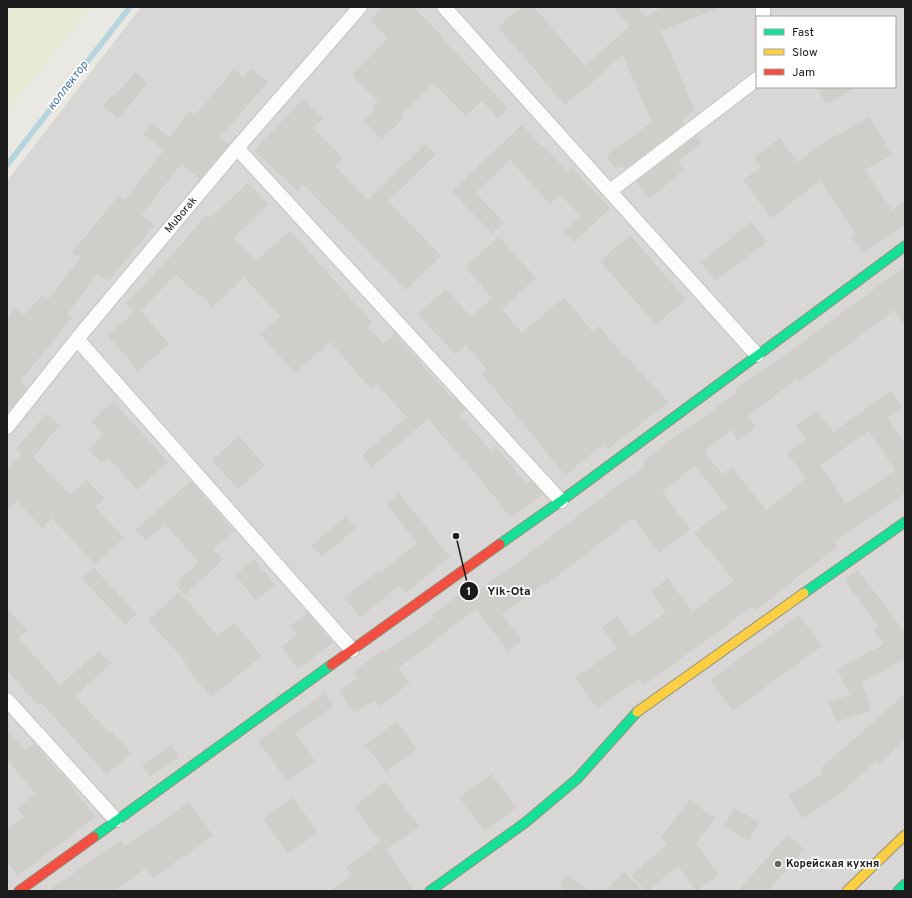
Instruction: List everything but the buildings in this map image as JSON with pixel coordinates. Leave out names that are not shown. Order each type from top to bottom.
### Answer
[{"type":"main road","points":[[19,891],[561,501],[905,246]]},
{"type":"main road","points":[[430,891],[526,822],[577,779],[638,712],[905,522]]},
{"type":"main road","points":[[848,891],[905,835]]},
{"type":"main road","points":[[898,891],[905,884]]},
{"type":"street","name":"Muborak","points":[[7,427],[77,339],[237,148],[360,7]]},
{"type":"street","points":[[444,7],[757,355]]},
{"type":"street","points":[[610,191],[756,80]]},
{"type":"street","points":[[237,148],[561,501]]},
{"type":"street","points":[[77,339],[352,650]]},
{"type":"street","points":[[7,700],[116,820]]},
{"type":"shaded area","points":[[141,7],[905,7],[905,891],[7,891],[7,181]]},
{"type":"green space","points":[[7,7],[91,7],[7,112]]},
{"type":"waterway","name":"коллектор","points":[[7,165],[130,7]]},
{"type":"traffic: fast","points":[[500,544],[561,501],[905,246]]},
{"type":"traffic: fast","points":[[804,593],[905,522]]},
{"type":"traffic: fast","points":[[94,837],[331,665]]},
{"type":"traffic: fast","points":[[430,891],[526,822],[577,779],[637,712]]},
{"type":"traffic: fast","points":[[898,891],[905,884]]},
{"type":"traffic: slow","points":[[637,712],[804,593]]},
{"type":"traffic: slow","points":[[847,891],[905,835]]},
{"type":"traffic: jam","points":[[331,665],[500,544]]},
{"type":"traffic: jam","points":[[19,891],[94,837]]},
{"type":"place","name":"Yik-Ota","points":[[456,536]]},
{"type":"place","name":"Корейская кухня","points":[[778,864]]}]
